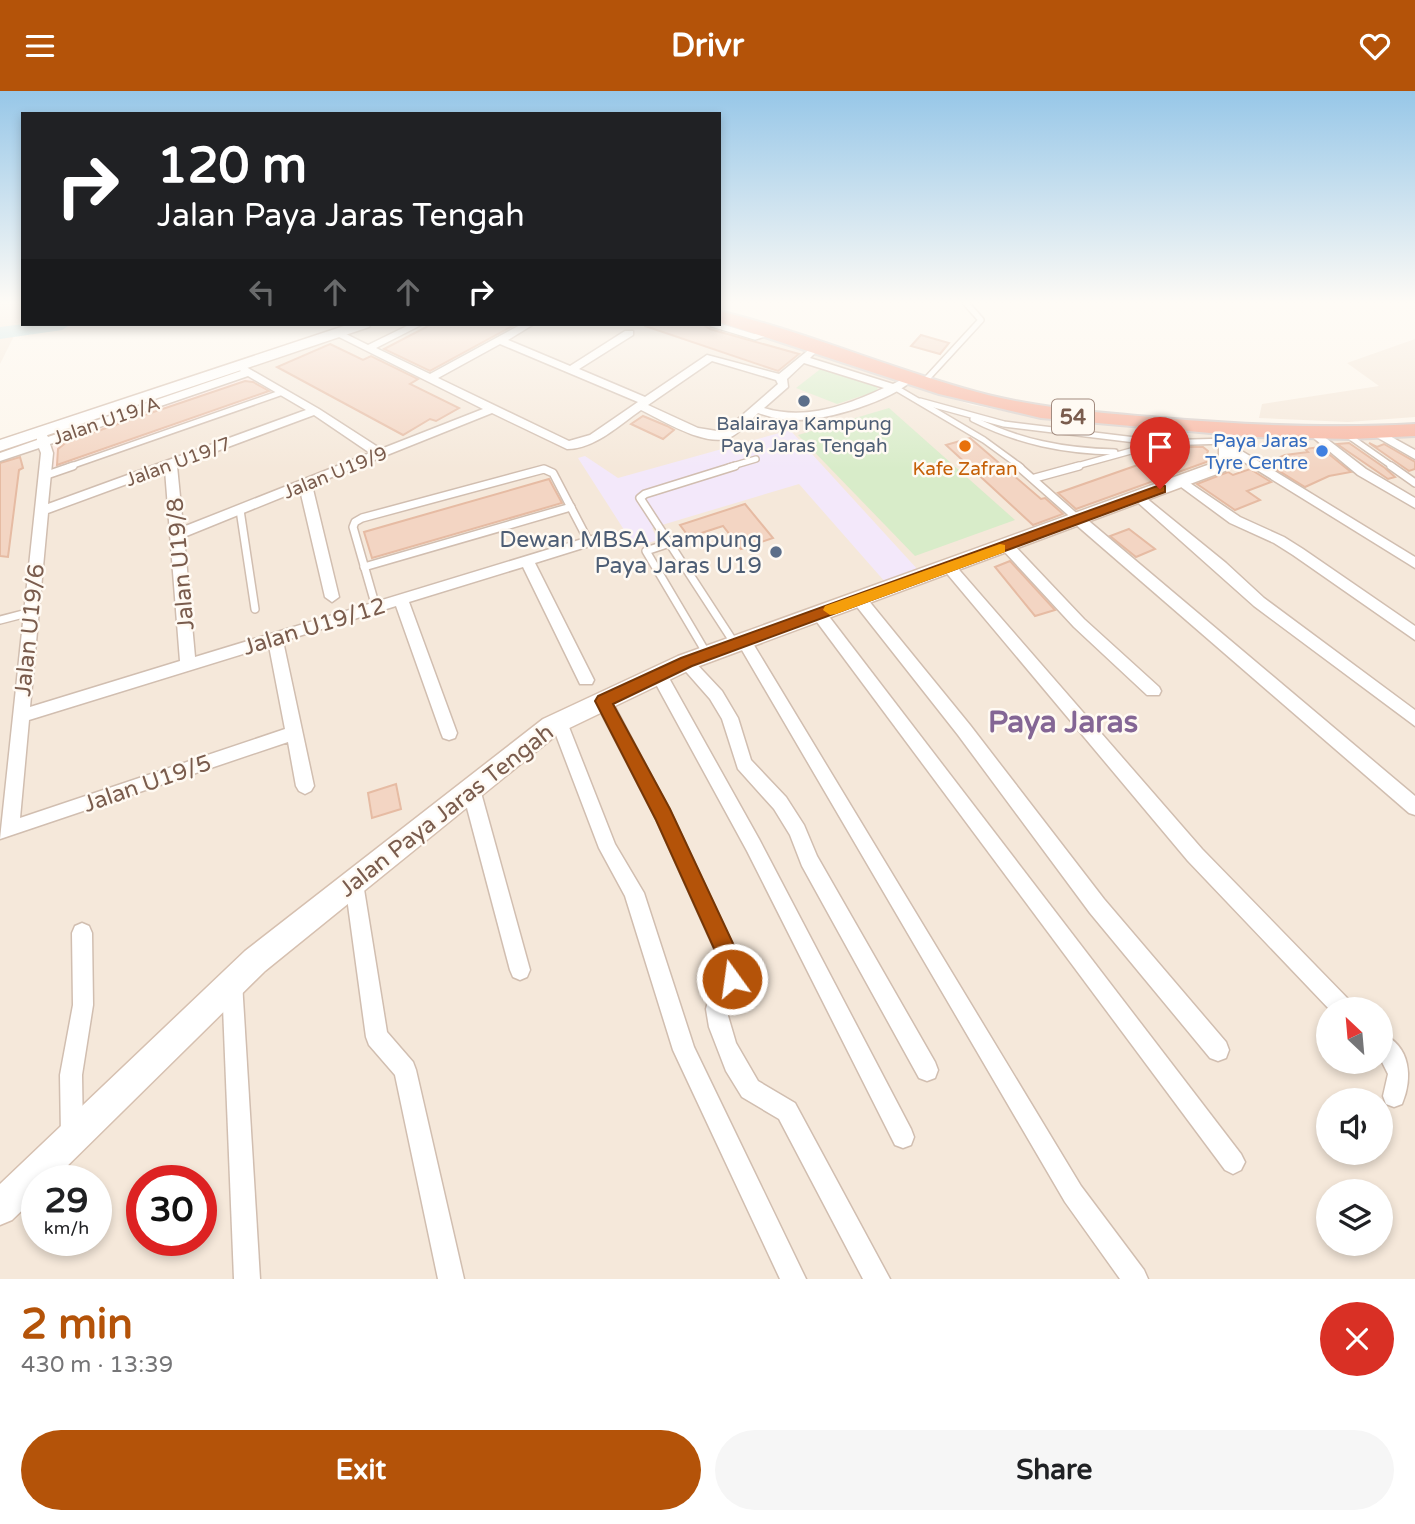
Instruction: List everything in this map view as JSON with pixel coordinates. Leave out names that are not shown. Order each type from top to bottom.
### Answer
[{"type":"highway","name":"54","points":[[824,357],[915,385],[1023,409],[1227,439],[1415,430]]},
{"type":"highway","name":"54","points":[[845,357],[915,385],[1063,407],[1325,426],[1415,420]]},
{"type":"street","points":[[0,446],[41,437],[273,357]]},
{"type":"street","points":[[384,357],[561,443],[575,445],[594,437],[709,357]]},
{"type":"street","points":[[429,379],[468,357]]},
{"type":"street","points":[[540,357],[642,403],[705,435],[718,437],[732,431],[784,385],[781,378]]},
{"type":"street","points":[[570,370],[590,357]]},
{"type":"street","points":[[711,357],[781,378]]},
{"type":"street","points":[[781,378],[804,357]]},
{"type":"street","points":[[244,369],[380,454]]},
{"type":"street","points":[[757,409],[792,417],[813,416],[915,385]]},
{"type":"street","name":"Jalan U19/9","points":[[178,534],[492,409]]},
{"type":"street","name":"Jalan U19/7","points":[[41,511],[315,411]]},
{"type":"street","points":[[1314,433],[1362,472],[1415,504]]},
{"type":"street","points":[[1377,433],[1415,455]]},
{"type":"street","points":[[0,457],[41,437]]},
{"type":"street","name":"Jalan U19/6","points":[[5,831],[21,716],[47,453],[41,437]]},
{"type":"street","points":[[1227,439],[1415,563]]},
{"type":"street","name":"Jalan Paya Jaras Tengah","points":[[0,1208],[255,961],[559,722],[697,658],[1079,520],[1226,462],[1227,439]]},
{"type":"street","name":"Jalan U19/8","points":[[171,463],[188,665]]},
{"type":"street","points":[[1181,481],[1235,520],[1298,552],[1415,634]]},
{"type":"street","points":[[305,484],[331,597]]},
{"type":"street","points":[[1140,497],[1259,602],[1415,719]]},
{"type":"street","points":[[1079,520],[1415,807]]},
{"type":"street","name":"Jalan U19/12","points":[[21,716],[607,536]]},
{"type":"street","points":[[1006,546],[1079,623],[1153,691]]},
{"type":"street","points":[[527,561],[586,680]]},
{"type":"street","points":[[948,567],[1195,855],[1332,997]]},
{"type":"street","points":[[401,599],[449,733]]},
{"type":"street","points":[[859,599],[964,730],[1097,906],[1218,1050]]},
{"type":"street","points":[[820,614],[1233,1161]]},
{"type":"street","points":[[275,638],[305,786]]},
{"type":"street","points":[[739,643],[1073,1194],[1135,1279]]},
{"type":"street","points":[[697,658],[730,718],[744,764],[780,803],[792,822],[809,860],[927,1070]]},
{"type":"street","points":[[659,675],[753,845],[902,1137]]},
{"type":"street","points":[[603,701],[663,815],[727,954],[732,979],[715,1008],[717,1020],[740,1074],[749,1089],[761,1097],[780,1103],[787,1111],[877,1279]]},
{"type":"street","points":[[559,722],[608,848],[634,893],[684,1050],[793,1279]]},
{"type":"street","name":"Jalan U19/5","points":[[5,831],[294,733]]},
{"type":"street","points":[[471,789],[520,970]]},
{"type":"street","points":[[354,883],[377,1037],[404,1070],[451,1279]]},
{"type":"street","points":[[72,1136],[71,1075],[83,1005],[82,933]]},
{"type":"street","points":[[232,982],[247,1279]]},
{"type":"street","points":[[1393,1059],[1398,1065],[1399,1085],[1394,1096]]},
{"type":"lane","points":[[915,385],[943,357]]},
{"type":"lane","points":[[915,385],[1000,434],[1027,443],[1055,450],[1126,452]]},
{"type":"lane","points":[[915,385],[1035,478],[1079,520]]},
{"type":"lane","points":[[44,476],[283,392]]},
{"type":"lane","points":[[961,413],[1051,431],[1160,443],[1227,439]]},
{"type":"lane","points":[[1346,434],[1415,483]]},
{"type":"lane","points":[[1035,478],[1160,443]]},
{"type":"lane","points":[[739,643],[640,500],[642,495],[756,459]]},
{"type":"lane","points":[[376,607],[354,527],[355,522],[362,519],[544,469],[553,473],[589,542]]},
{"type":"lane","points":[[364,568],[571,507]]},
{"type":"lane","points":[[240,510],[255,608]]},
{"type":"lane","points":[[670,543],[646,551],[697,658]]},
{"type":"lane","points":[[0,620],[31,612]]},
{"type":"path","points":[[607,536],[646,551]]},
{"type":"shaded area","points":[[266,357],[831,357],[972,405],[1046,419],[1262,439],[1382,439],[1415,435],[1415,1279],[0,1279],[0,446]]},
{"type":"shaded area","points":[[1363,357],[1415,357],[1415,417],[1348,422],[1259,418],[1262,404],[1379,386],[1347,363]]},
{"type":"shaded area","points":[[247,375],[277,392],[50,472],[53,440]]},
{"type":"shaded area","points":[[790,430],[919,571],[886,583],[799,484],[652,528],[658,540],[635,547],[578,458],[585,456],[618,478]]},
{"type":"green space","points":[[823,367],[878,385],[877,391],[837,404],[796,388]]},
{"type":"green space","points":[[889,408],[1015,520],[915,556],[798,435]]},
{"type":"building","points":[[299,357],[358,357],[363,360],[374,357],[418,379],[410,384],[459,408],[436,421],[430,419],[403,435],[277,367]]},
{"type":"building","points":[[402,357],[455,357],[430,371]]},
{"type":"building","points":[[738,357],[795,357],[778,371]]},
{"type":"building","points":[[245,381],[253,382],[269,391],[57,465],[58,449],[68,441]]},
{"type":"building","points":[[643,416],[674,430],[663,439],[631,424]]},
{"type":"building","points":[[970,438],[1041,499],[1045,498],[1063,514],[1033,525],[946,445]]},
{"type":"building","points":[[1349,443],[1395,477],[1388,479],[1337,444]]},
{"type":"building","points":[[1369,443],[1377,447],[1384,444],[1415,462],[1415,469],[1409,471]]},
{"type":"building","points":[[1189,447],[1203,447],[1208,451],[1206,456],[1212,460],[1076,509],[1058,493]]},
{"type":"building","points":[[1320,447],[1351,472],[1329,476],[1305,487],[1266,463],[1285,455],[1308,452],[1305,449]]},
{"type":"building","points":[[20,457],[23,468],[19,470],[8,557],[0,556],[0,463]]},
{"type":"building","points":[[1250,469],[1271,482],[1247,491],[1260,500],[1235,510],[1197,484],[1228,472],[1233,475]]},
{"type":"building","points":[[549,479],[562,503],[372,558],[364,532]]},
{"type":"building","points":[[745,504],[773,538],[741,549],[723,526],[689,537],[680,525]]},
{"type":"building","points":[[1129,529],[1155,549],[1136,557],[1110,536]]},
{"type":"building","points":[[1010,561],[1055,610],[1035,616],[995,567]]},
{"type":"building","points":[[396,784],[401,809],[372,818],[368,793]]},
{"type":"slow traffic","points":[[830,610],[1000,548]]},
{"type":"place","name":"Balairaya Kampung Paya Jaras Tengah","points":[[804,401]]},
{"type":"place","name":"Kafe Zafran","points":[[965,446]]},
{"type":"place","name":"Paya Jaras Tyre Centre","points":[[1322,451]]},
{"type":"place","name":"Dewan MBSA Kampung Paya Jaras U19","points":[[776,552]]},
{"type":"district","name":"Paya Jaras","points":[[1063,722]]},
{"type":"route","points":[[732,979],[732,969],[717,930],[663,815],[603,701],[687,662],[1160,489]]}]
